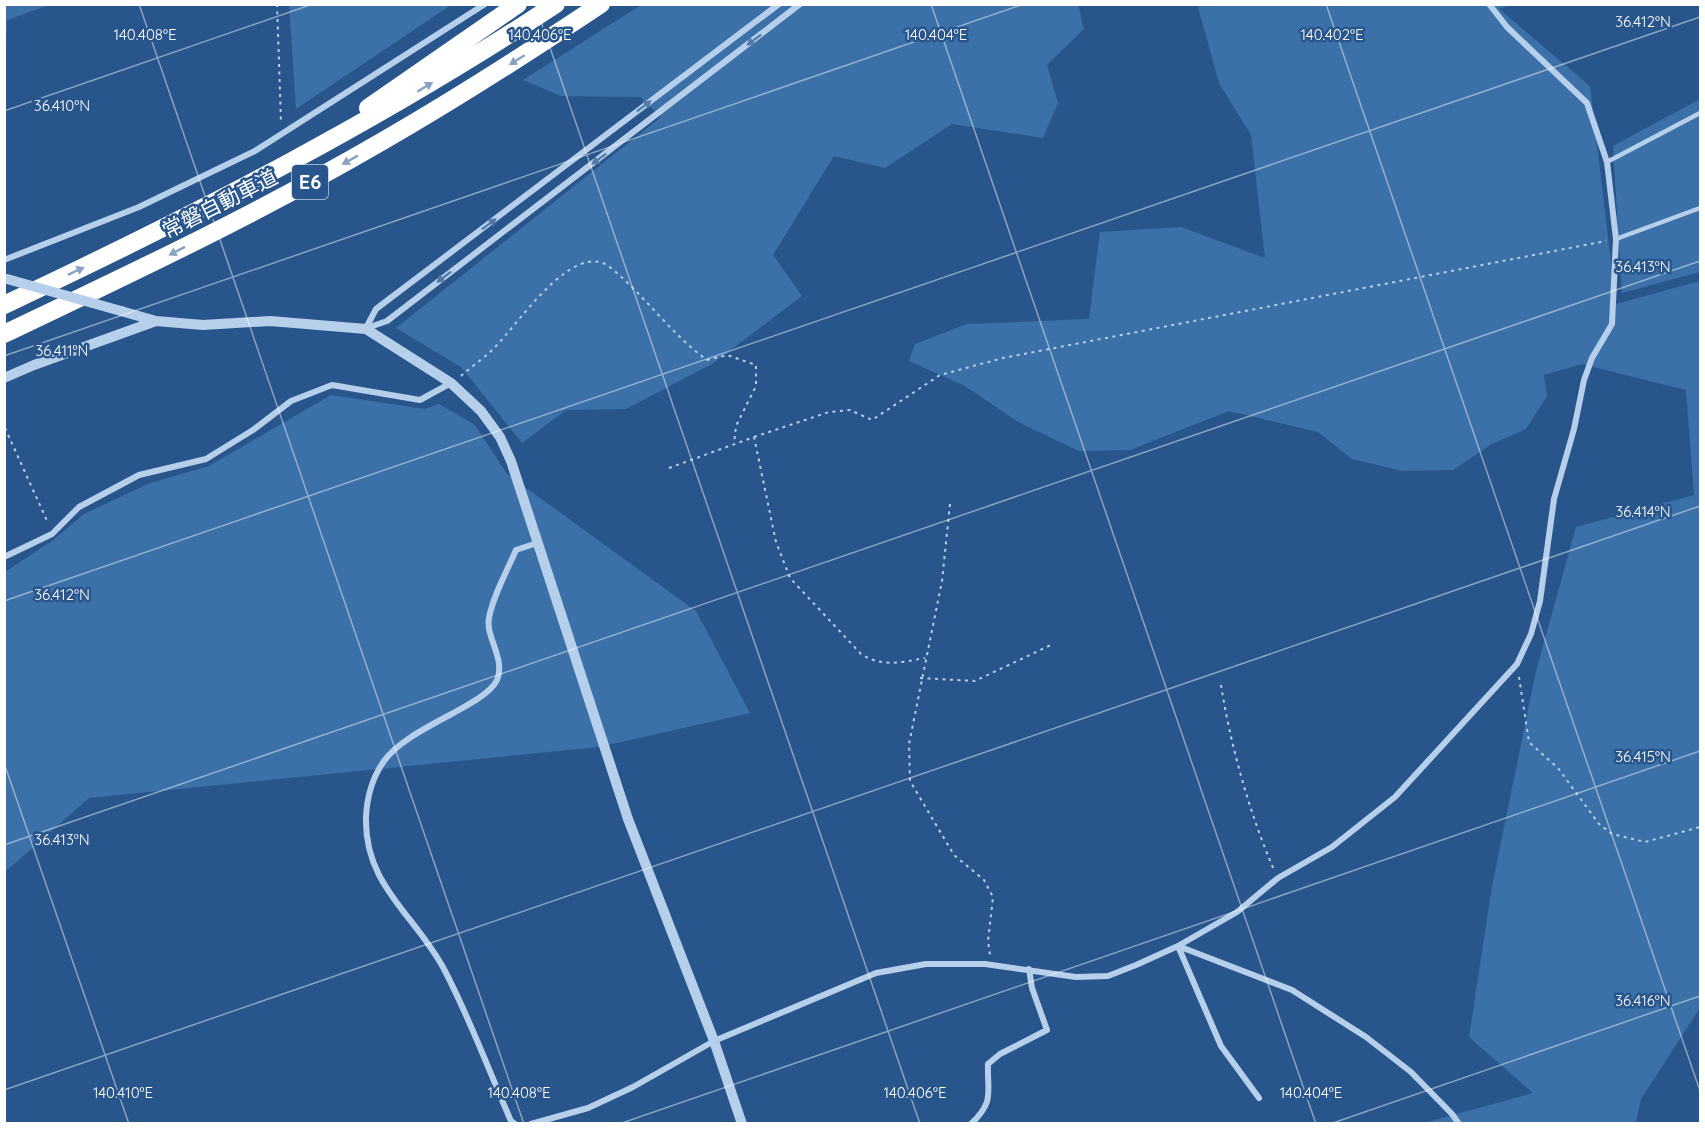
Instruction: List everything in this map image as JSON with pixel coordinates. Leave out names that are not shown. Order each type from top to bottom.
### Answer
[{"type":"highway","points":[[283,168],[518,4]]},
{"type":"highway","name":"常磐自動車道","points":[[4,305],[159,232],[283,168],[367,122],[556,4]]},
{"type":"highway","name":"常磐自動車道","points":[[4,334],[172,254],[381,143],[525,55],[601,4]]},
{"type":"street","points":[[4,260],[139,207],[255,152],[485,4]]},
{"type":"street","points":[[366,329],[376,309],[779,4]]},
{"type":"street","points":[[6,279],[156,321],[203,326],[270,321],[366,329],[387,321],[800,4]]},
{"type":"street","points":[[531,1124],[588,1108],[633,1087],[714,1041],[876,973],[926,964],[991,965],[1076,977],[1108,976],[1178,946],[1237,912],[1278,878],[1332,847],[1395,797],[1517,664],[1531,634],[1540,601],[1554,499],[1574,429],[1584,380],[1592,358],[1612,324],[1616,239],[1607,162],[1587,103],[1507,27],[1489,4]]},
{"type":"street","points":[[4,378],[156,321]]},
{"type":"street","points":[[366,329],[451,383],[481,411],[500,437],[511,461],[628,819],[714,1041],[742,1124]]},
{"type":"street","points":[[4,556],[52,534],[80,507],[139,475],[206,459],[253,430],[291,401],[332,385],[420,400],[451,383]]},
{"type":"street","points":[[515,1124],[511,1120],[444,970],[393,900],[376,872],[368,851],[366,809],[376,772],[401,742],[473,701],[498,679],[496,648],[488,619],[516,550],[537,543]]},
{"type":"street","points":[[1178,946],[1221,1046],[1259,1098]]},
{"type":"street","points":[[1178,946],[1301,996],[1365,1038],[1411,1072],[1459,1124]]},
{"type":"street","points":[[971,1124],[985,1110],[990,1096],[988,1064],[1000,1054],[1047,1030],[1032,988],[1029,969]]},
{"type":"lane","points":[[1607,162],[1701,113]]},
{"type":"lane","points":[[1616,239],[1701,208]]},
{"type":"path","points":[[278,4],[282,134]]},
{"type":"path","points":[[669,468],[734,443],[829,412],[850,410],[872,420],[940,375],[1003,358],[1616,239]]},
{"type":"path","points":[[451,383],[495,348],[559,275],[586,261],[608,265],[661,315],[693,350],[707,360],[727,355],[756,365],[756,386],[735,426],[734,443]]},
{"type":"path","points":[[5,428],[52,534]]},
{"type":"path","points":[[754,437],[776,542],[790,578],[861,654],[873,661],[885,664],[925,658]]},
{"type":"path","points":[[950,504],[942,581],[920,678],[909,744],[910,781],[954,855],[984,880],[993,897],[988,941],[991,965]]},
{"type":"path","points":[[920,678],[975,681],[1053,644]]},
{"type":"path","points":[[1517,664],[1529,742],[1558,768],[1599,824],[1612,834],[1645,842],[1701,827]]},
{"type":"path","points":[[1221,685],[1227,722],[1242,779],[1278,878]]},
{"type":"shaded area","points":[[5,4],[49,5],[7,20],[5,79]]},
{"type":"shaded area","points":[[289,4],[451,4],[451,5],[296,109]]},
{"type":"shaded area","points":[[641,5],[1078,5],[1084,29],[1047,65],[1058,103],[1043,138],[952,124],[885,168],[834,156],[773,255],[802,296],[712,364],[626,409],[566,410],[522,443],[461,367],[396,328],[661,117],[640,97],[561,96],[523,80]]},
{"type":"shaded area","points":[[1203,5],[1511,5],[1499,9],[1590,86],[1616,304],[1700,281],[1700,1008],[1641,1099],[1636,1123],[1424,1123],[1533,1093],[1469,1037],[1492,886],[1536,671],[1576,527],[1694,495],[1686,390],[1582,364],[1544,375],[1547,396],[1526,429],[1492,444],[1453,470],[1403,471],[1352,459],[1318,432],[1229,411],[1130,450],[1079,451],[1020,423],[965,386],[909,361],[915,344],[967,324],[1089,319],[1100,232],[1181,227],[1265,258],[1251,135],[1219,83],[1198,7]]},
{"type":"shaded area","points":[[1700,99],[1700,272],[1622,293],[1613,146]]},
{"type":"shaded area","points":[[331,395],[425,409],[439,404],[475,425],[507,474],[696,611],[750,713],[599,747],[89,798],[5,872],[5,572],[52,541],[84,514],[150,483],[209,466]]}]
